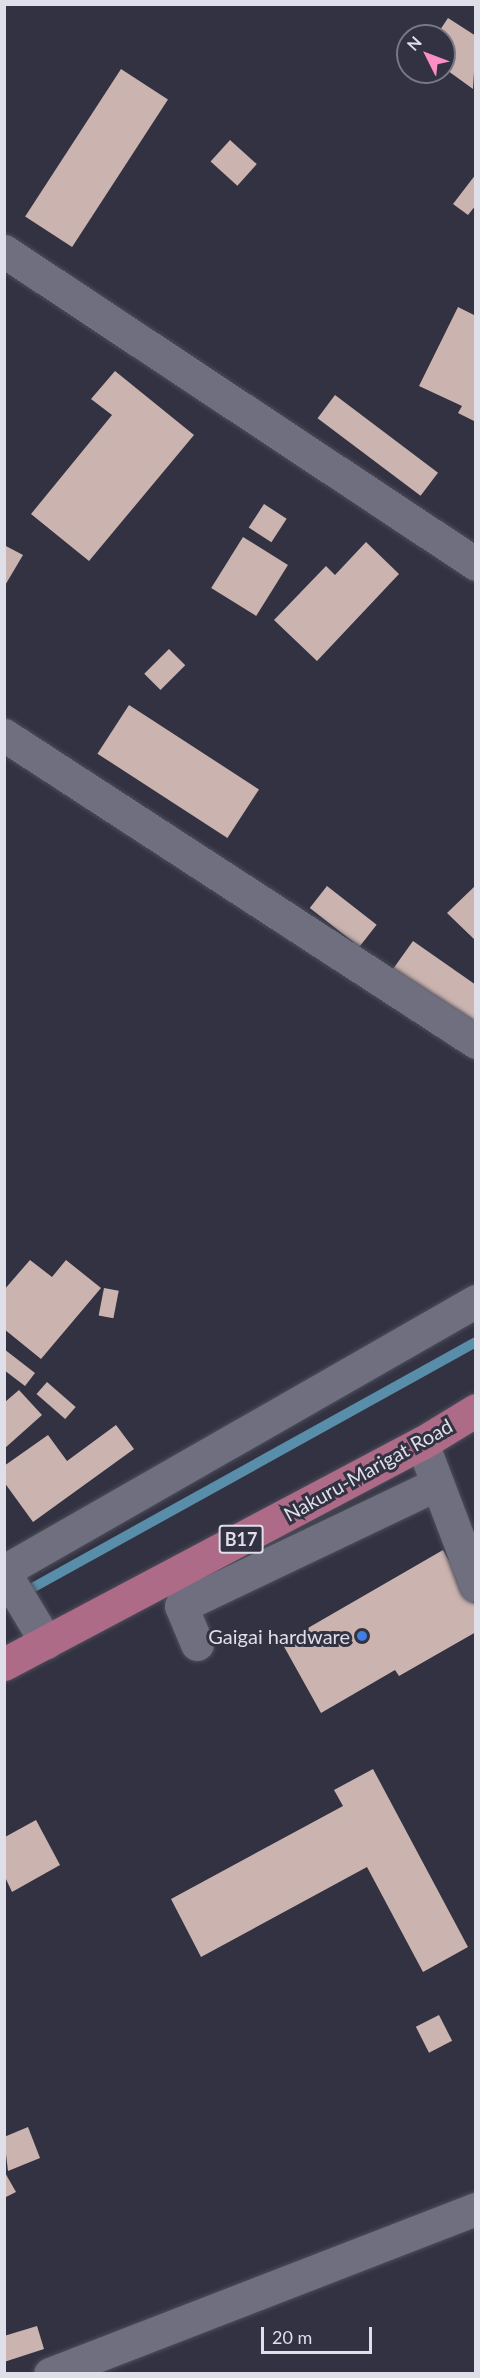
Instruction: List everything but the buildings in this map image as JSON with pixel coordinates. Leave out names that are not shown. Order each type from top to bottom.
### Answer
[{"type":"main road","name":"Nakuru-Marigat Road","points":[[4,1664],[422,1443],[476,1410]]},
{"type":"street","points":[[4,251],[476,564]]},
{"type":"street","points":[[4,735],[476,1042]]},
{"type":"street","points":[[46,1642],[4,1572],[476,1301]]},
{"type":"street","points":[[422,1443],[476,1585]]},
{"type":"street","points":[[197,1644],[181,1606],[437,1484]]},
{"type":"street","points":[[50,2373],[476,2209]]},
{"type":"waterway","points":[[34,1587],[476,1342]]},
{"type":"place","name":"Gaigai hardware","points":[[362,1636]]}]
